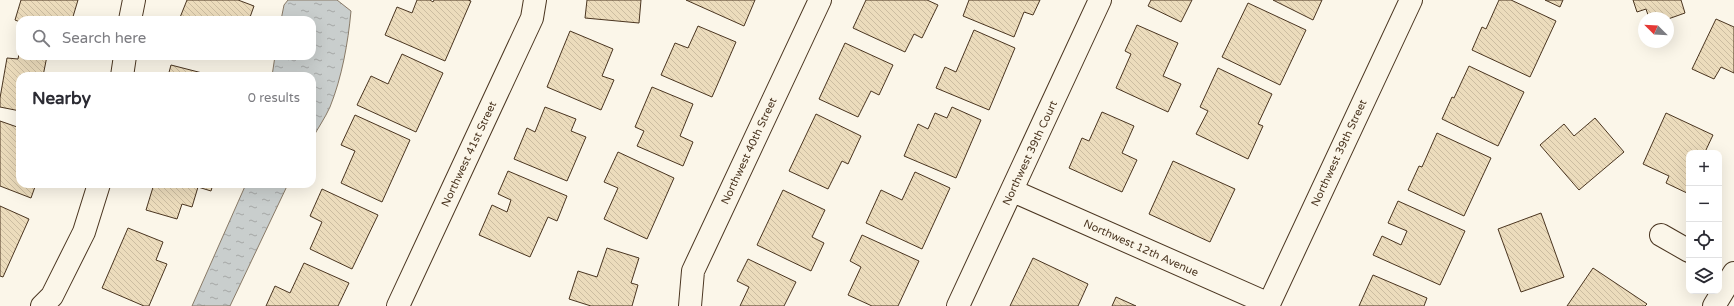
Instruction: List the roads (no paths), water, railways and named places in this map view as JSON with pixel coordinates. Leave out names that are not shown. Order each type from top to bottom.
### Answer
[{"type":"street","points":[[131,16],[134,0]]},
{"type":"street","name":"Northwest 41st Street","points":[[398,306],[532,18],[535,0]]},
{"type":"street","name":"Northwest 40th Street","points":[[690,306],[693,271],[820,0]]},
{"type":"street","name":"Northwest 39th Court","points":[[958,306],[1013,191],[1100,0]]},
{"type":"street","name":"Northwest 39th Street","points":[[1269,305],[1410,0]]},
{"type":"street","points":[[123,72],[124,60]]},
{"type":"street","points":[[42,306],[52,296],[84,232],[98,188]]},
{"type":"street","name":"Northwest 12th Avenue","points":[[1013,191],[1269,305]]},
{"type":"street","points":[[1661,235],[1686,249]]},
{"type":"street","points":[[1714,306],[1729,273]]},
{"type":"water","points":[[288,0],[337,0],[351,11],[346,48],[338,84],[330,107],[316,132],[316,72],[273,72],[274,60],[316,60],[316,16],[282,16],[284,5]]},
{"type":"water","points":[[244,188],[286,188],[230,306],[192,306]]}]
